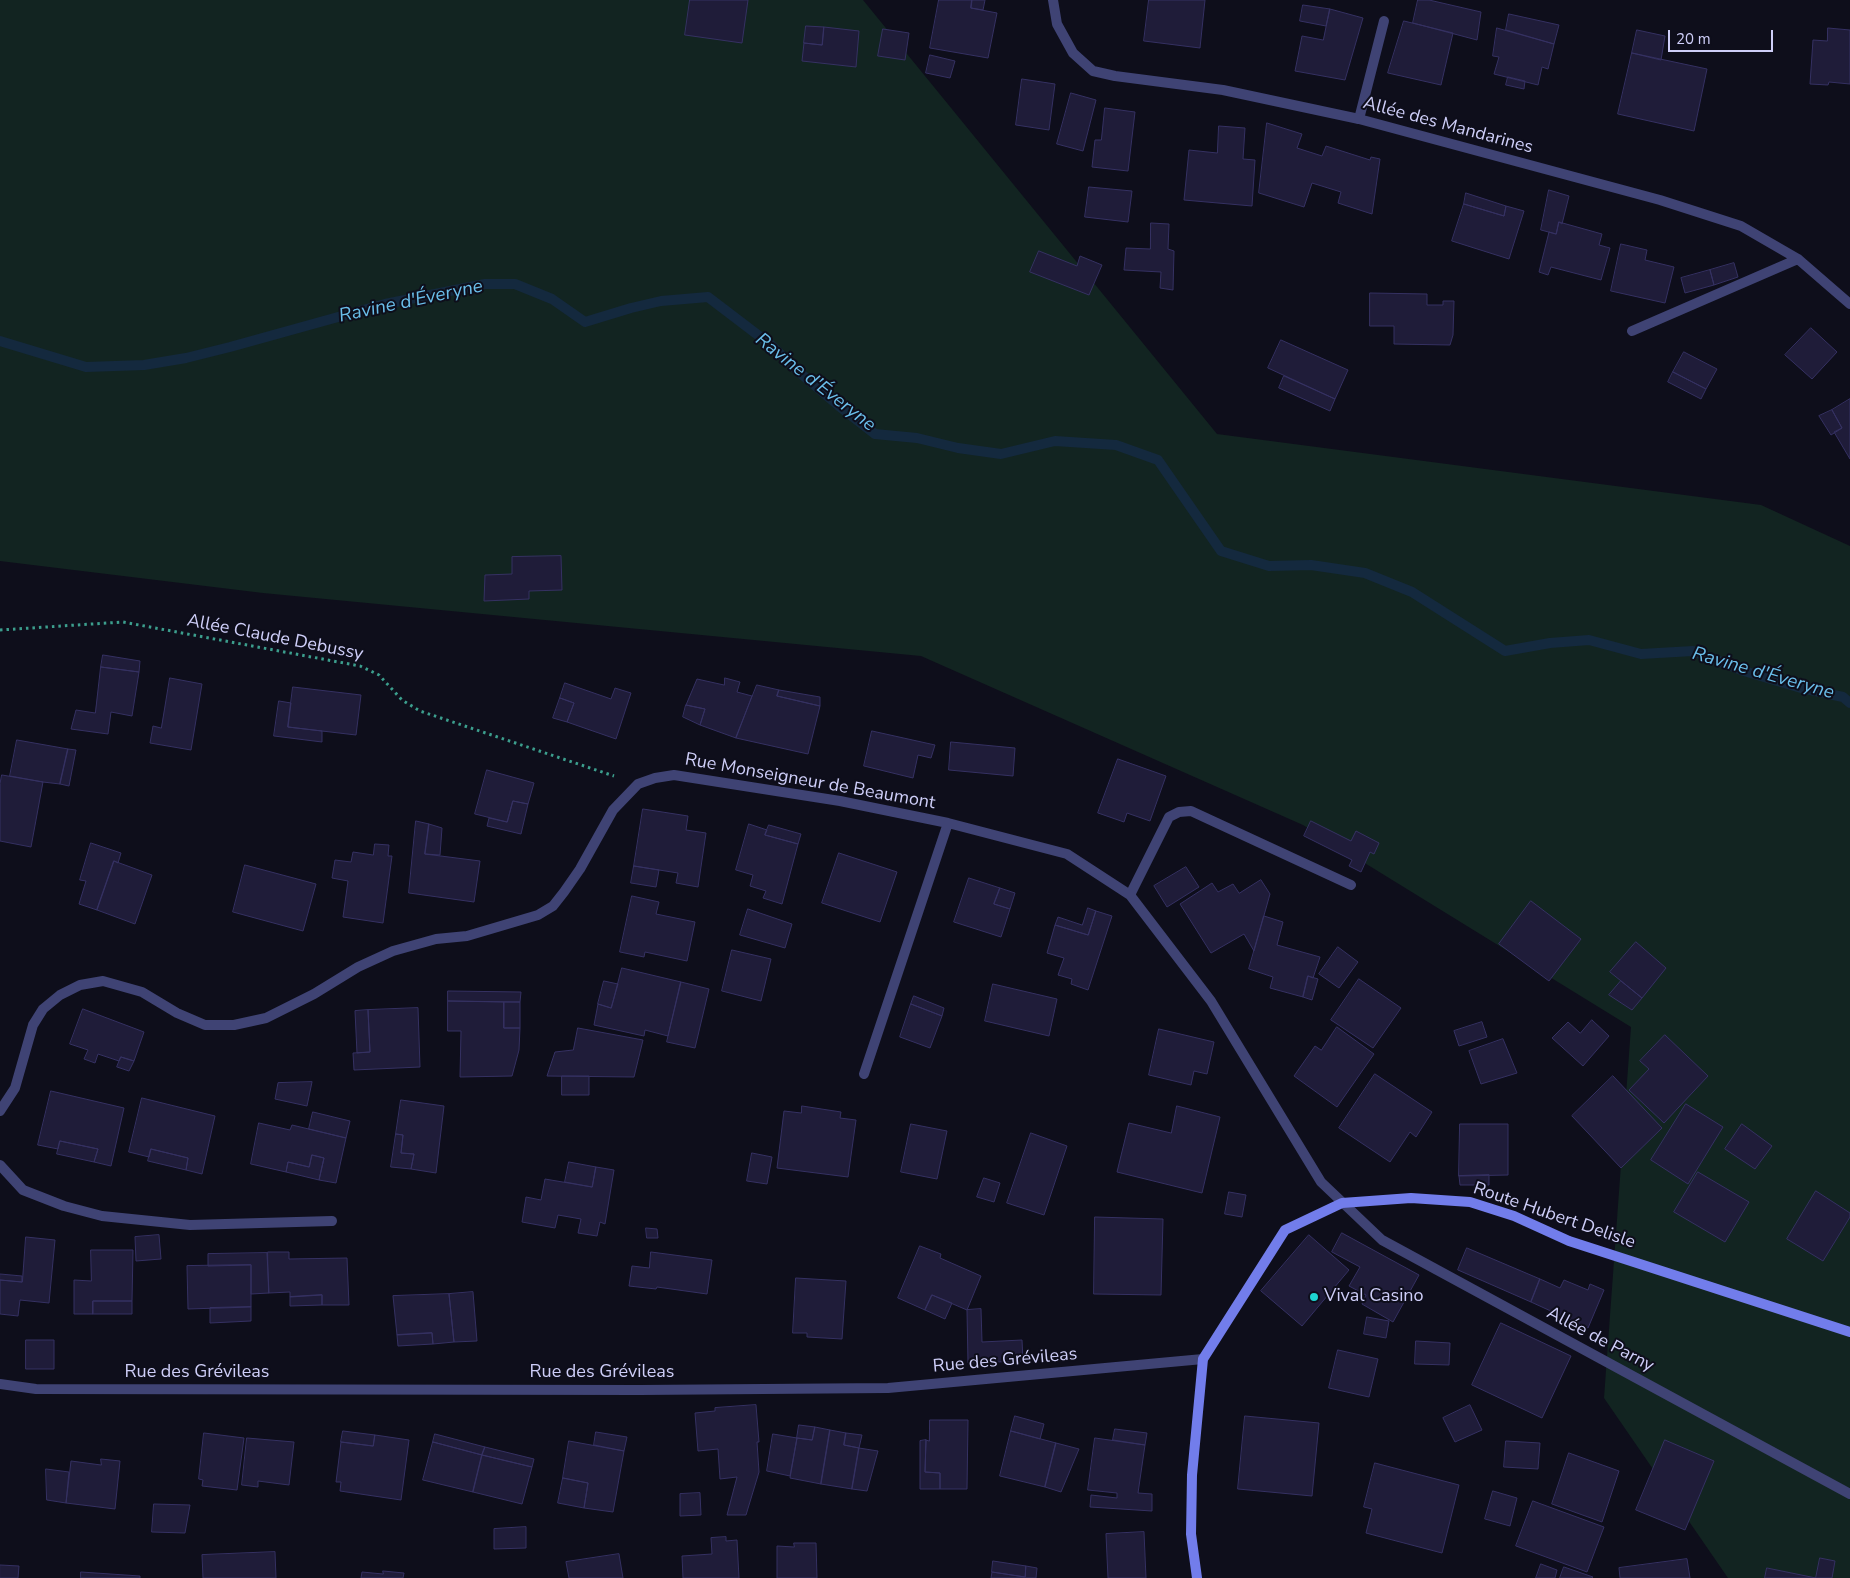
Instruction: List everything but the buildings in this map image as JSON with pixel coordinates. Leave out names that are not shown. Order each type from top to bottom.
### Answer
[{"type":"main road","name":"Route Hubert Delisle","points":[[1197,1578],[1191,1534],[1192,1494],[1202,1359],[1285,1230],[1342,1203],[1411,1198],[1470,1202],[1514,1216],[1569,1241],[1850,1332]]},
{"type":"street","name":"Allée des Mandarines","points":[[1053,0],[1057,24],[1072,53],[1093,71],[1115,76],[1223,90],[1359,119],[1660,200],[1742,226],[1798,259],[1850,304]]},
{"type":"street","points":[[1359,119],[1384,21]]},
{"type":"street","points":[[1632,331],[1798,259]]},
{"type":"street","name":"Rue Monseigneur de Beaumont","points":[[0,1111],[15,1088],[32,1025],[43,1009],[60,995],[80,985],[103,981],[142,992],[177,1013],[205,1025],[234,1025],[266,1018],[314,994],[358,967],[393,951],[436,939],[467,936],[538,915],[553,906],[580,869],[613,810],[638,784],[655,778],[674,775],[840,801],[948,823],[1067,854],[1130,894],[1211,1001],[1321,1182],[1342,1203]]},
{"type":"street","points":[[1130,894],[1168,817],[1179,812],[1191,812],[1351,885]]},
{"type":"street","points":[[864,1074],[948,823]]},
{"type":"street","points":[[0,1165],[23,1190],[64,1206],[102,1216],[190,1225],[332,1221]]},
{"type":"street","name":"Allée de Parny","points":[[1342,1203],[1382,1240],[1850,1494]]},
{"type":"street","name":"Rue des Grévileas","points":[[0,1384],[36,1389],[640,1390],[888,1388],[1202,1359]]},
{"type":"path","name":"Allée Claude Debussy","points":[[0,630],[123,622],[360,666],[379,675],[402,700],[420,711],[638,784]]},
{"type":"green space","points":[[0,0],[863,0],[1217,434],[1761,505],[1850,546],[1850,1578],[1728,1578],[1604,1398],[1631,1027],[1303,825],[921,656],[263,593],[0,561]]},
{"type":"waterway","name":"Ravine d'Éveryne","points":[[0,341],[86,367],[144,365],[186,358],[230,347],[385,304],[485,284],[515,284],[552,299],[585,322],[661,301],[708,297],[771,345],[799,372],[875,434],[917,438],[958,448],[1001,454],[1055,441],[1116,445],[1158,460],[1221,551],[1269,566],[1311,565],[1365,573],[1412,592],[1505,651],[1550,643],[1589,640],[1641,654],[1693,651],[1744,671],[1801,688],[1843,697],[1850,703]]},
{"type":"place","name":"Vival Casino","points":[[1314,1297]]}]
